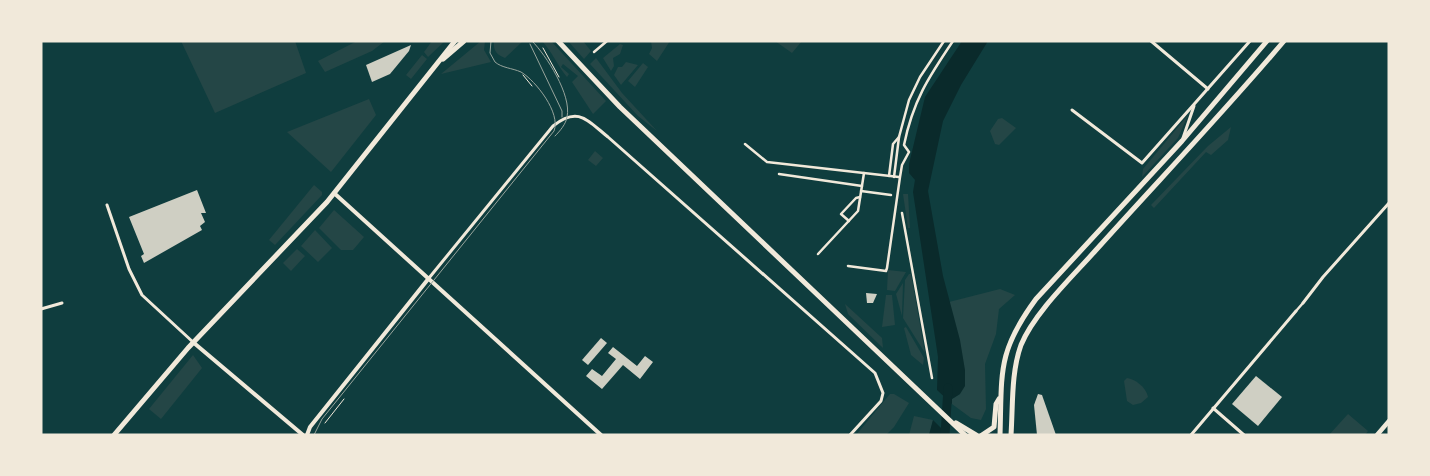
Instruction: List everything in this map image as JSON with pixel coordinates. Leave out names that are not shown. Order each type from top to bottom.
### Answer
[{"type":"main road","points":[[114,435],[194,343],[334,193],[455,41]]},
{"type":"main road","points":[[432,69],[464,41]]},
{"type":"main road","points":[[558,41],[620,107],[920,393],[949,420],[970,434]]},
{"type":"main road","points":[[1000,435],[1000,398],[1007,346],[1020,320],[1036,299],[1182,141],[1267,41]]},
{"type":"main road","points":[[1011,435],[1016,362],[1022,344],[1033,325],[1064,287],[1216,121],[1284,41]]},
{"type":"main road","points":[[982,435],[994,427],[996,404],[1000,398]]},
{"type":"main road","points":[[1377,435],[1389,421]]},
{"type":"street","points":[[594,52],[607,41]]},
{"type":"street","points":[[894,177],[899,136],[909,100],[920,77],[944,41]]},
{"type":"street","points":[[848,266],[886,271],[902,165],[909,152],[904,145],[914,107],[922,88],[952,41]]},
{"type":"street","points":[[1151,41],[1208,89]]},
{"type":"street","points":[[1072,110],[1142,163],[1250,41]]},
{"type":"street","points":[[1182,141],[1195,103]]},
{"type":"street","points":[[307,435],[310,427],[553,126],[567,116],[577,115],[589,121],[684,203],[776,287],[875,373],[882,384],[883,393],[880,401],[850,435]]},
{"type":"street","points":[[888,176],[893,144],[899,136]]},
{"type":"street","points":[[745,144],[767,162],[900,177]]},
{"type":"street","points":[[818,254],[858,211],[864,173]]},
{"type":"street","points":[[778,174],[862,186]]},
{"type":"street","points":[[861,191],[891,195]]},
{"type":"street","points":[[334,193],[601,435]]},
{"type":"street","points":[[849,221],[841,214],[856,198],[860,197]]},
{"type":"street","points":[[1191,435],[1323,277],[1389,203]]},
{"type":"street","points":[[107,205],[129,269],[142,295],[194,343],[303,435]]},
{"type":"street","points":[[902,213],[932,378]]},
{"type":"street","points":[[41,309],[62,303]]},
{"type":"street","points":[[1213,408],[1244,435]]},
{"type":"path","points":[[543,48],[559,78]]},
{"type":"path","points":[[523,75],[532,86]]},
{"type":"path","points":[[326,423],[344,399]]},
{"type":"shaded area","points":[[181,41],[295,41],[306,73],[215,113]]},
{"type":"shaded area","points":[[357,41],[385,41],[372,51],[325,72],[318,61]]},
{"type":"shaded area","points":[[432,41],[445,41],[428,57],[424,52]]},
{"type":"shaded area","points":[[481,41],[485,41],[484,50],[491,62],[441,74]]},
{"type":"shaded area","points":[[494,41],[523,41],[505,58],[496,52]]},
{"type":"shaded area","points":[[542,41],[551,41],[606,101],[593,114],[572,82],[578,76],[563,64],[561,67],[569,74],[567,77]]},
{"type":"shaded area","points":[[568,41],[583,41],[591,51],[584,59]]},
{"type":"shaded area","points":[[651,41],[670,41],[657,61],[649,54],[652,48]]},
{"type":"shaded area","points":[[775,41],[802,41],[792,53]]},
{"type":"shaded area","points":[[962,41],[988,41],[961,85],[943,121],[928,191],[943,276],[960,340],[965,370],[965,386],[960,394],[952,399],[952,404],[937,390],[938,357],[913,192],[915,180],[909,173],[909,164],[925,97]]},
{"type":"shaded area","points":[[620,44],[623,45],[620,54],[613,58],[614,66],[611,71],[603,58]]},
{"type":"shaded area","points":[[422,55],[427,59],[411,79],[406,75]]},
{"type":"shaded area","points":[[596,58],[622,93],[657,131],[638,116],[590,64]]},
{"type":"shaded area","points":[[626,62],[638,65],[621,85],[614,75],[618,67],[622,67]]},
{"type":"shaded area","points":[[643,63],[648,67],[635,87],[628,81]]},
{"type":"shaded area","points":[[369,99],[376,115],[331,172],[287,132]]},
{"type":"shaded area","points":[[1188,115],[1178,138],[1142,177],[1143,169]]},
{"type":"shaded area","points":[[1002,118],[1016,128],[999,145],[995,144],[990,131],[998,119]]},
{"type":"shaded area","points":[[1231,127],[1228,140],[1211,155],[1206,152],[1154,208],[1151,205],[1208,146]]},
{"type":"shaded area","points":[[595,151],[603,158],[596,166],[588,160]]},
{"type":"shaded area","points":[[314,185],[322,192],[322,195],[275,245],[269,240]]},
{"type":"shaded area","points":[[903,194],[908,194],[910,228],[908,228]]},
{"type":"shaded area","points":[[334,210],[364,237],[353,250],[341,250],[319,228]]},
{"type":"shaded area","points":[[315,230],[332,248],[318,262],[301,246]]},
{"type":"shaded area","points":[[297,249],[305,256],[291,271],[283,263]]},
{"type":"shaded area","points":[[888,270],[906,272],[895,291],[887,290]]},
{"type":"shaded area","points":[[911,274],[925,353],[903,318],[905,280]]},
{"type":"shaded area","points":[[903,283],[902,316],[896,294]]},
{"type":"shaded area","points":[[1000,289],[1015,295],[999,309],[996,334],[985,364],[986,409],[981,420],[971,418],[952,404],[952,399],[960,394],[949,302]]},
{"type":"shaded area","points":[[886,295],[892,295],[895,325],[882,327]]},
{"type":"shaded area","points":[[845,304],[882,338],[883,348],[848,314]]},
{"type":"shaded area","points":[[906,327],[924,358],[923,365],[911,355],[904,328]]},
{"type":"shaded area","points":[[193,355],[202,368],[161,419],[149,409]]},
{"type":"shaded area","points":[[1127,378],[1137,382],[1145,390],[1148,397],[1141,403],[1133,405],[1127,401],[1124,381]]},
{"type":"shaded area","points":[[890,394],[894,394],[909,403],[894,427],[886,435],[856,435]]},
{"type":"shaded area","points":[[1348,414],[1368,431],[1365,435],[1329,435]]},
{"type":"shaded area","points":[[914,416],[933,420],[929,435],[909,435]]},
{"type":"shaded area","points":[[933,420],[948,435],[929,435]]},
{"type":"building","points":[[411,45],[409,51],[390,74],[372,82],[366,65]]},
{"type":"building","points":[[197,190],[206,213],[201,213],[205,222],[200,226],[202,230],[144,263],[141,256],[144,254],[129,217]]},
{"type":"building","points":[[866,293],[877,294],[873,303],[867,303]]},
{"type":"building","points":[[601,338],[607,343],[588,365],[582,360]]},
{"type":"building","points":[[613,347],[637,366],[645,356],[653,362],[640,379],[623,365],[602,389],[586,376],[592,369],[602,376],[616,359],[608,353]]},
{"type":"building","points":[[1256,376],[1282,397],[1258,426],[1232,404]]},
{"type":"building","points":[[1038,394],[1042,395],[1056,435],[1037,435],[1034,405]]},
{"type":"waterway","points":[[945,435],[948,388]]},
{"type":"tram line","points":[[314,435],[322,419],[554,131],[554,115],[546,98],[527,76],[495,62],[490,53],[491,41]]},
{"type":"tram line","points":[[532,41],[551,65],[566,98],[568,108],[566,120],[555,136]]},
{"type":"tram line","points":[[530,44],[562,111],[562,117]]}]
